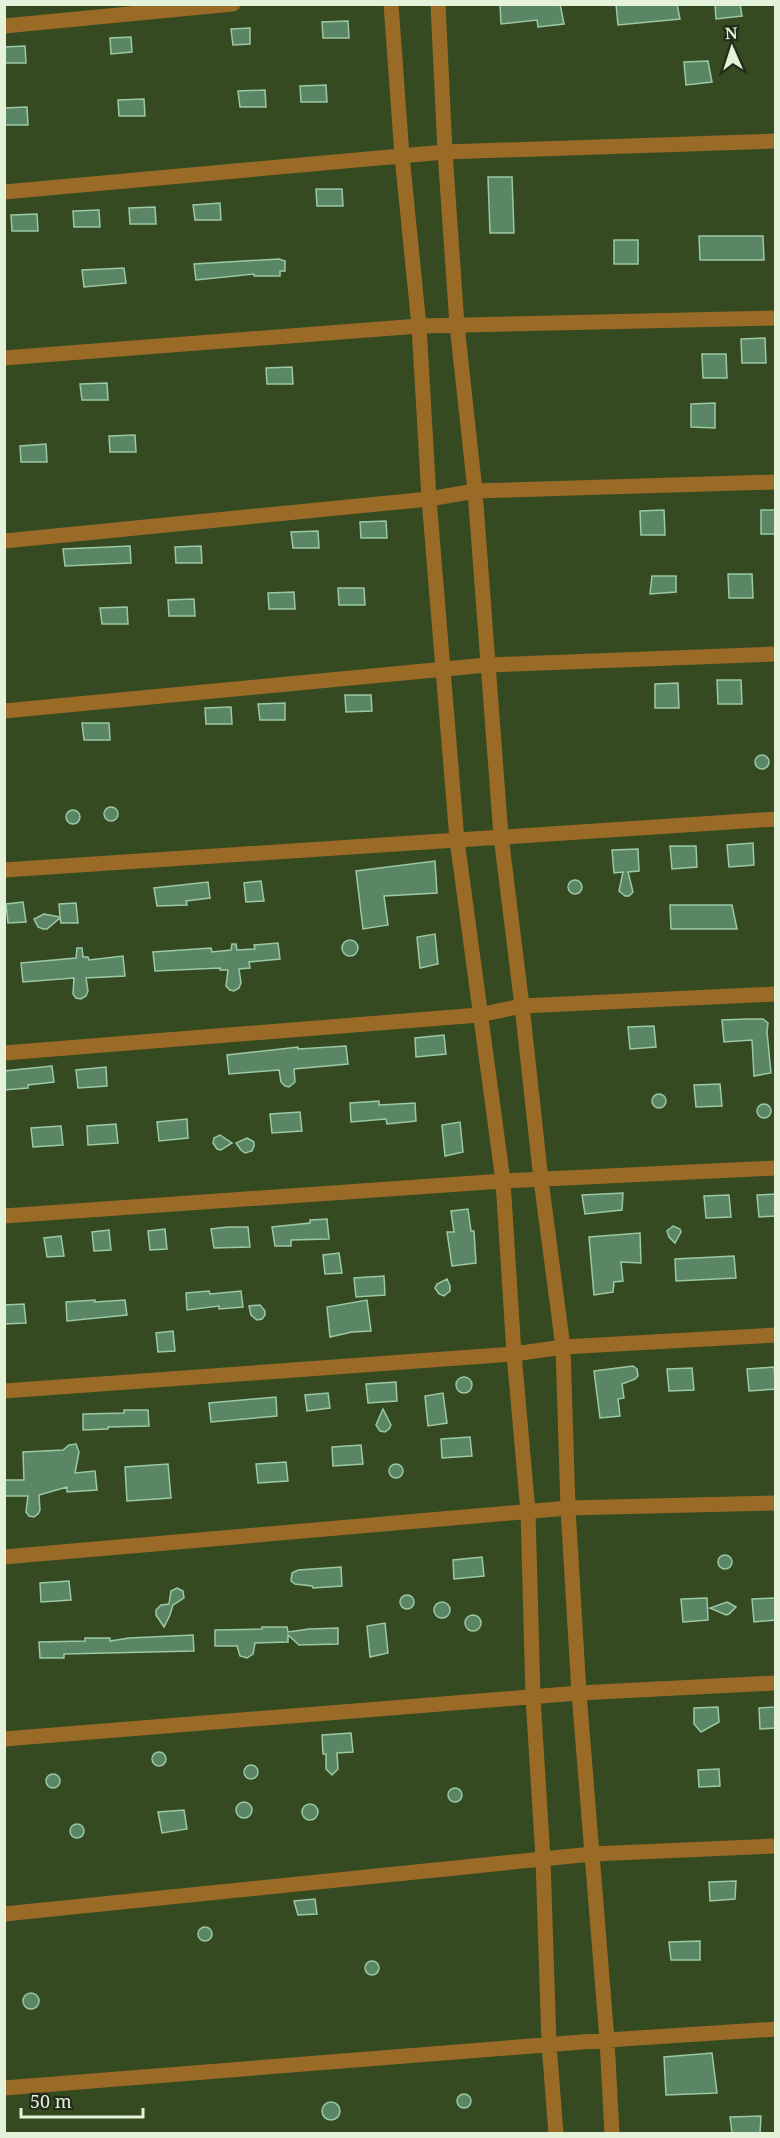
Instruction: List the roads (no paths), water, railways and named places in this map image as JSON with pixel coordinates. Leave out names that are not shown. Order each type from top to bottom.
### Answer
[{"type":"street","points":[[4,26],[233,4]]},
{"type":"street","points":[[391,4],[457,840],[503,1182],[514,1354],[528,1512],[533,1697],[543,1859],[549,2044],[556,2133]]},
{"type":"street","points":[[438,4],[457,325],[475,491],[486,665],[501,836],[563,1347],[568,1508],[579,1693],[607,2040],[612,2133]]},
{"type":"street","points":[[4,192],[445,152],[776,141]]},
{"type":"street","points":[[4,358],[418,326],[776,318]]},
{"type":"street","points":[[4,541],[429,499],[475,491],[776,482]]},
{"type":"street","points":[[4,711],[486,665],[776,654]]},
{"type":"street","points":[[4,870],[776,819]]},
{"type":"street","points":[[4,1053],[479,1015],[522,1006],[776,994]]},
{"type":"street","points":[[4,1216],[503,1182],[776,1168]]},
{"type":"street","points":[[4,1391],[514,1354],[563,1347],[776,1335]]},
{"type":"street","points":[[4,1557],[568,1508],[776,1503]]},
{"type":"street","points":[[4,1738],[579,1693],[776,1683]]},
{"type":"street","points":[[4,1914],[592,1854],[776,1846]]},
{"type":"street","points":[[4,2088],[549,2044],[776,2029]]}]
